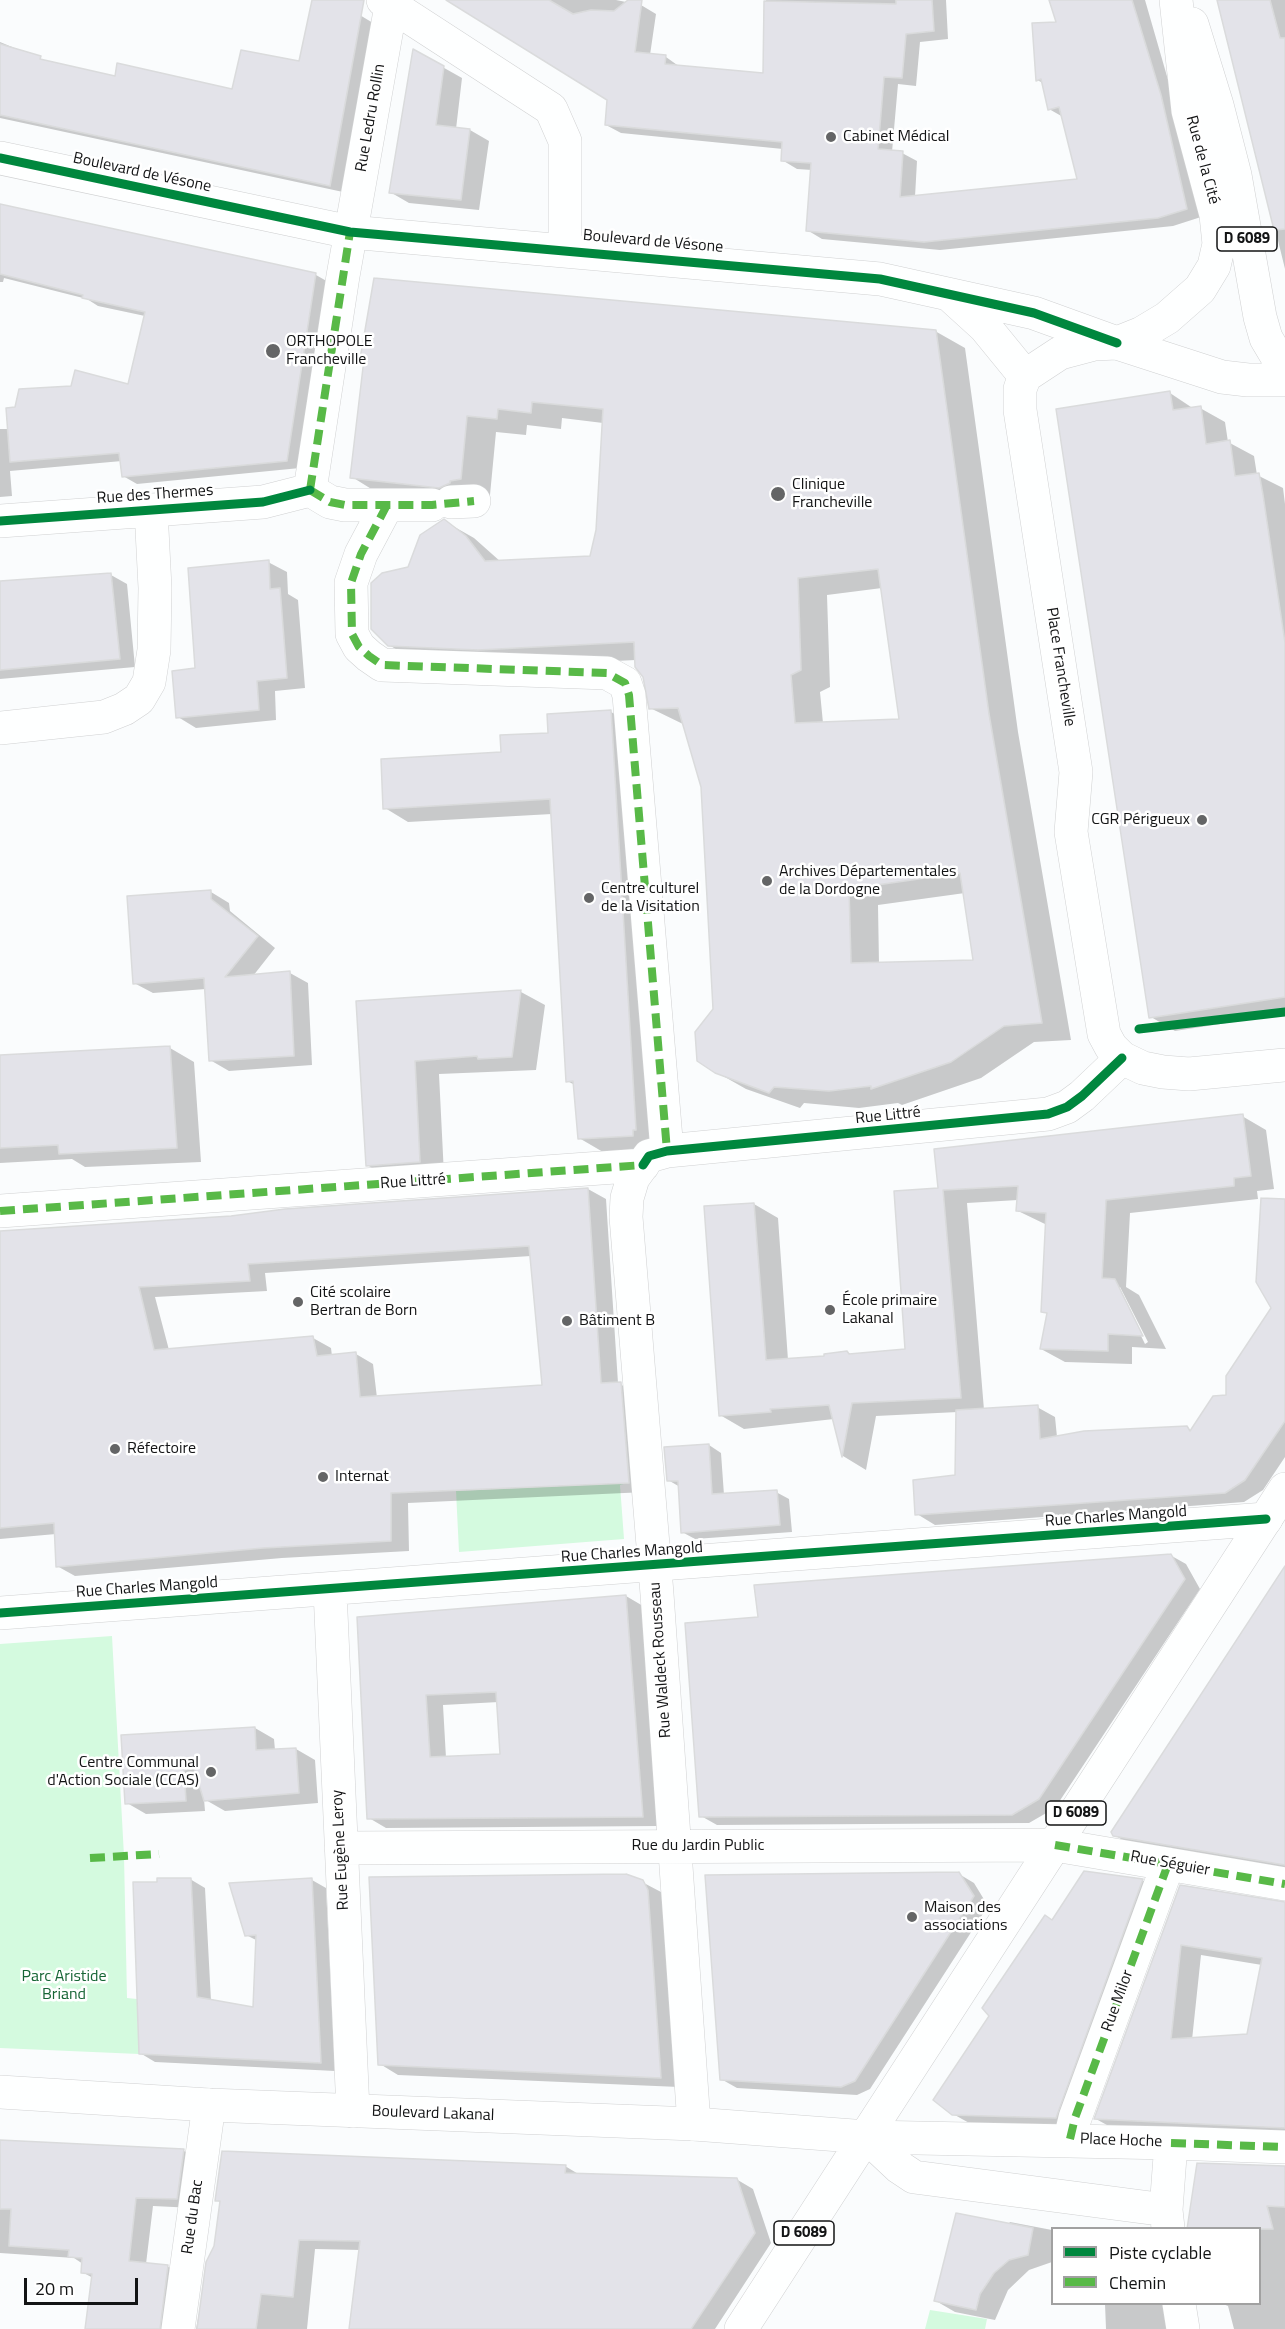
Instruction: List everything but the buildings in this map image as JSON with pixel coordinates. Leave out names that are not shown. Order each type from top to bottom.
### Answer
[{"type":"street","name":"Rue de la Cité","points":[[1117,343],[1142,333],[1167,318],[1200,289],[1214,266],[1219,244],[1216,215],[1188,111],[1176,0]]},
{"type":"street","name":"D 6089","points":[[1183,0],[1204,58],[1230,155],[1260,317],[1266,338],[1285,370]]},
{"type":"street","points":[[388,2],[551,109],[565,141],[565,250]]},
{"type":"street","name":"Rue Ledru Rollin","points":[[350,231],[388,2]]},
{"type":"street","name":"Boulevard de Vésone","points":[[0,158],[278,218],[350,231],[880,279],[1034,313],[1117,343]]},
{"type":"street","points":[[350,231],[310,490],[330,502],[345,505],[452,503]]},
{"type":"street","points":[[950,296],[985,327],[1025,376],[1060,353],[1094,344],[1117,343],[1222,377],[1285,380]]},
{"type":"street","name":"Place Francheville","points":[[1025,376],[1020,389],[1020,410],[1077,772],[1071,832],[1104,1034],[1111,1047],[1122,1058]]},
{"type":"street","name":"Rue des Thermes","points":[[0,521],[262,502],[310,490]]},
{"type":"street","points":[[387,505],[361,554],[351,583],[352,634],[359,647],[369,656],[382,665],[608,673],[625,683],[629,695],[655,1158]]},
{"type":"street","points":[[0,728],[104,717],[124,709],[139,699],[149,682],[154,650],[155,588],[151,510]]},
{"type":"street","points":[[1122,1058],[1143,1068],[1189,1074],[1285,1065]]},
{"type":"street","name":"Rue Littré","points":[[0,1211],[655,1158],[1048,1114],[1066,1107],[1082,1096],[1122,1058]]},
{"type":"street","name":"Rue Waldeck Rousseau","points":[[655,1158],[633,1178],[627,1198],[626,1217],[655,1567],[694,2124]]},
{"type":"street","name":"D 6089","points":[[741,2329],[1285,1489]]},
{"type":"street","name":"Rue Charles Mangold","points":[[0,1613],[655,1567],[1266,1519]]},
{"type":"street","name":"Rue Eugène Leroy","points":[[330,1590],[353,2111]]},
{"type":"street","name":"Rue du Jardin Public","points":[[341,1848],[1055,1845]]},
{"type":"street","name":"Rue Séguier","points":[[1055,1845],[1285,1884]]},
{"type":"street","name":"Rue Milor","points":[[1070,2139],[1079,2107],[1168,1864]]},
{"type":"street","name":"Boulevard Lakanal","points":[[0,2092],[353,2111],[694,2124],[867,2136]]},
{"type":"street","name":"Rue du Bac","points":[[178,2329],[209,2104]]},
{"type":"street","name":"Place Hoche","points":[[867,2136],[1171,2143],[1167,2219],[914,2177],[899,2167],[867,2136]]},
{"type":"street","points":[[1171,2143],[1285,2147]]},
{"type":"street","points":[[1179,2305],[1183,2329]]},
{"type":"green space","points":[[627,1483],[620,1485],[624,1539],[459,1552],[456,1491]]},
{"type":"green space","name":"Parc Aristide Briand","points":[[112,1636],[124,1856],[127,1998],[137,1999],[139,2054],[0,2048],[0,1644]]},
{"type":"green space","points":[[930,2310],[987,2319],[985,2329],[925,2329]]},
{"type":"marked path","points":[[310,490],[350,232]]},
{"type":"marked path","points":[[310,490],[330,502],[345,505],[432,505],[474,501]]},
{"type":"marked path","points":[[387,505],[361,554],[351,583],[352,634],[359,647],[369,656],[382,665],[607,673],[625,683],[629,695],[667,1151]]},
{"type":"marked path","points":[[0,1211],[643,1165]]},
{"type":"marked path","points":[[1055,1845],[1285,1884]]},
{"type":"marked path","points":[[90,1858],[159,1854]]},
{"type":"marked path","points":[[1070,2139],[1075,2118],[1168,1864]]},
{"type":"marked path","points":[[1171,2143],[1285,2147]]},
{"type":"cycle path","points":[[0,158],[350,232],[880,279],[1034,313],[1117,343]]},
{"type":"cycle path","points":[[0,521],[263,502],[310,490]]},
{"type":"cycle path","points":[[1139,1029],[1285,1012]]},
{"type":"cycle path","points":[[643,1165],[649,1156],[667,1151],[1048,1114],[1067,1107],[1082,1096],[1122,1058]]},
{"type":"cycle path","points":[[0,1613],[1266,1519]]},
{"type":"place","name":"Cabinet Médical","points":[[831,137]]},
{"type":"place","name":"ORTHOPOLE Francheville","points":[[273,351]]},
{"type":"place","name":"Clinique Francheville","points":[[778,494]]},
{"type":"place","name":"CGR Périgueux","points":[[1202,820]]},
{"type":"place","name":"Archives Départementales de la Dordogne","points":[[767,881]]},
{"type":"place","name":"Centre culturel de la Visitation","points":[[589,898]]},
{"type":"place","name":"Cité scolaire Bertran de Born","points":[[298,1302]]},
{"type":"place","name":"École primaire Lakanal","points":[[830,1310]]},
{"type":"place","name":"Bâtiment B","points":[[567,1321]]},
{"type":"place","name":"Réfectoire","points":[[115,1449]]},
{"type":"place","name":"Internat","points":[[323,1477]]},
{"type":"place","name":"Centre Communal d'Action Sociale (CCAS)","points":[[211,1772]]},
{"type":"place","name":"Maison des associations","points":[[912,1917]]}]
